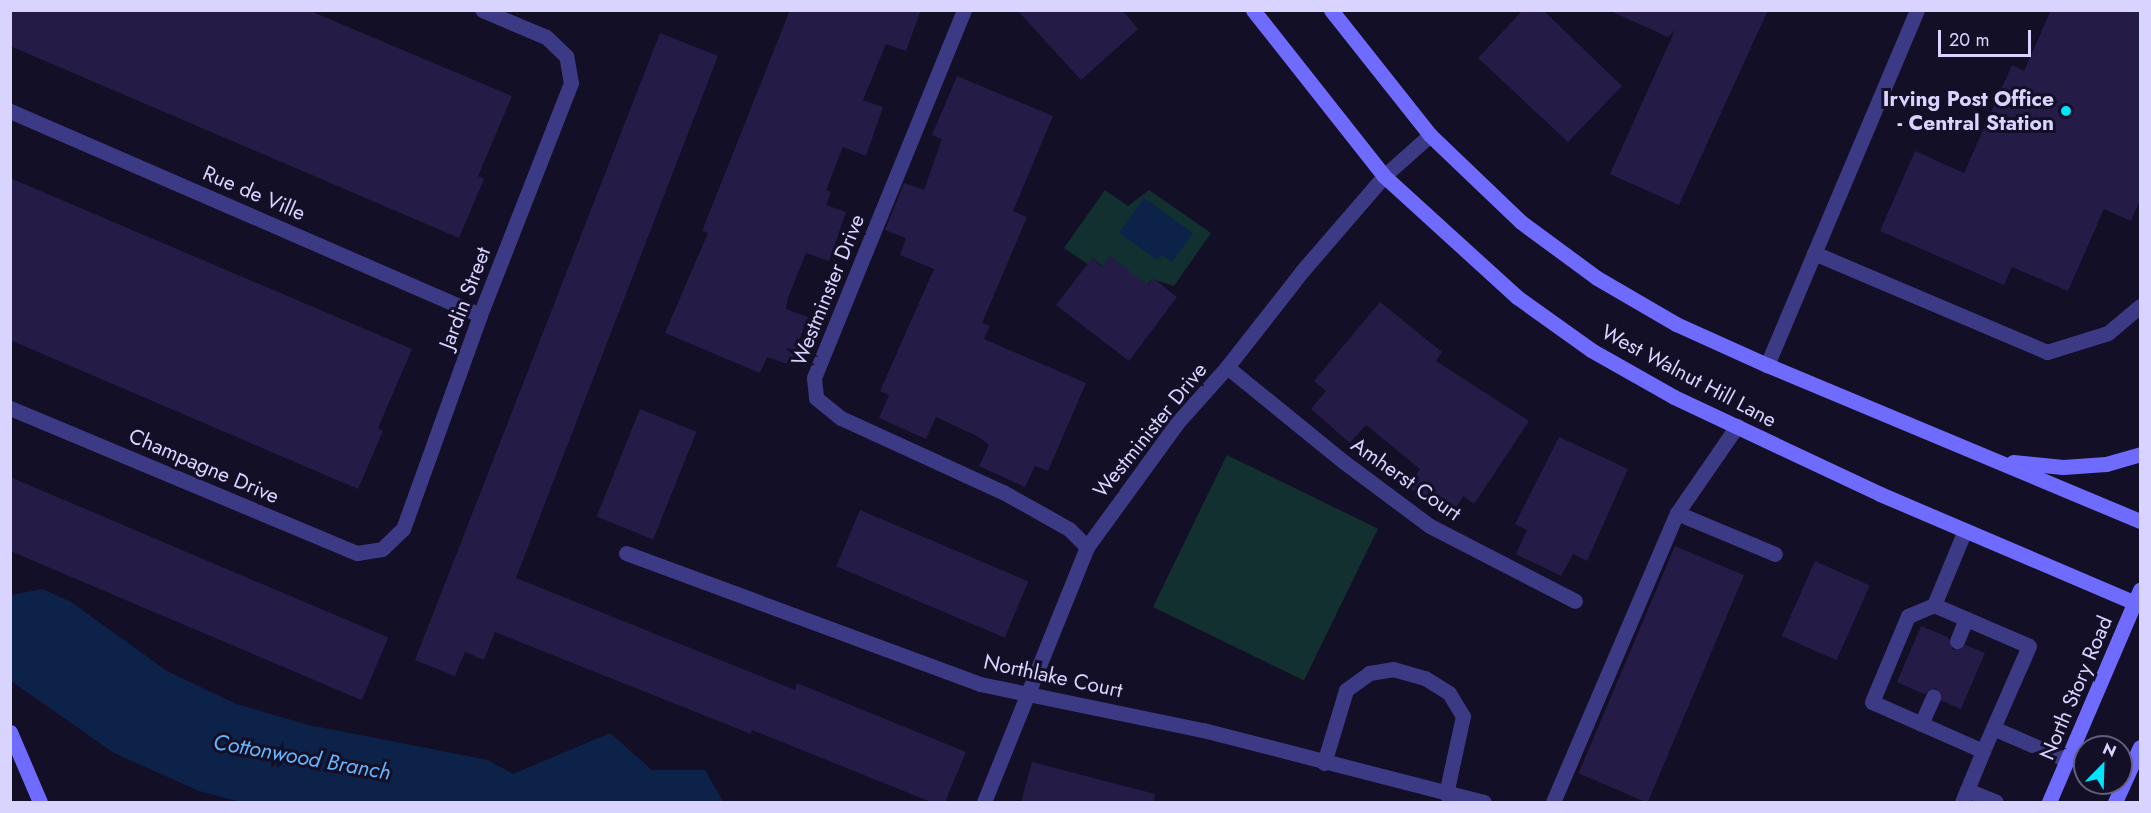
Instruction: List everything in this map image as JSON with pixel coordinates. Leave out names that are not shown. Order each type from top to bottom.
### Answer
[{"type":"main road","name":"West Walnut Hill Lane","points":[[1253,10],[1384,176],[1517,297],[1591,350],[1674,397],[1737,426],[1965,530],[2139,600]]},
{"type":"main road","name":"West Walnut Hill Lane","points":[[1331,10],[1430,135],[1521,222],[1598,278],[1676,324],[1767,365],[2140,521]]},
{"type":"main road","points":[[1997,461],[2063,467],[2106,464],[2140,454]]},
{"type":"main road","name":"North Story Road","points":[[2049,802],[2139,600]]},
{"type":"main road","points":[[10,732],[14,750],[40,802]]},
{"type":"main road","points":[[2115,802],[2140,747]]},
{"type":"street","name":"Jardin Street","points":[[382,549],[403,529],[480,315],[571,83],[566,56],[546,37],[482,10]]},
{"type":"street","name":"Westminster Drive","points":[[964,10],[814,378],[816,398],[841,418],[1003,492],[1069,529],[1087,547]]},
{"type":"street","points":[[1767,365],[1917,10]]},
{"type":"street","name":"Rue de Ville","points":[[10,111],[480,315]]},
{"type":"street","name":"Westminister Drive","points":[[984,802],[1026,691],[1087,547],[1156,450],[1384,176],[1430,135]]},
{"type":"street","points":[[1814,253],[2047,352],[2108,333],[2140,306]]},
{"type":"street","name":"Amherst Court","points":[[1227,367],[1344,462],[1430,526],[1575,601]]},
{"type":"street","name":"Champagne Drive","points":[[10,408],[357,553],[382,549]]},
{"type":"street","points":[[1553,802],[1677,513],[1737,426]]},
{"type":"street","points":[[1677,513],[1775,554]]},
{"type":"street","points":[[1965,530],[1934,605],[1908,616],[1872,702],[1983,751]]},
{"type":"street","name":"Northlake Court","points":[[626,553],[980,684],[1026,691],[1203,730],[1324,763],[1484,802]]},
{"type":"street","points":[[1934,605],[2029,646],[1965,796],[1996,802]]},
{"type":"street","points":[[1957,641],[1966,619]]},
{"type":"street","points":[[1324,763],[1346,690],[1369,674],[1393,669],[1425,678],[1449,693],[1463,716],[1446,794]]},
{"type":"street","points":[[1921,724],[1933,697]]},
{"type":"street","points":[[1993,728],[2067,760]]},
{"type":"green space","points":[[1105,190],[1128,206],[1149,190],[1211,233],[1174,286],[1152,279],[1140,295],[1092,258],[1089,265],[1064,248]]},
{"type":"green space","points":[[1227,455],[1378,529],[1304,681],[1153,607]]},
{"type":"water","points":[[1144,198],[1193,233],[1172,262],[1162,255],[1157,260],[1119,233]]},
{"type":"water","name":"Cottonwood Branch","points":[[43,589],[71,602],[167,671],[236,704],[309,725],[488,760],[513,774],[610,733],[652,770],[705,770],[723,802],[240,802],[199,791],[114,753],[11,681],[11,595]]},
{"type":"building","points":[[10,10],[308,10],[512,96],[478,176],[484,179],[459,238],[10,46]]},
{"type":"building","points":[[790,10],[921,10],[906,51],[886,44],[863,100],[883,107],[866,156],[843,147],[826,190],[831,192],[826,205],[846,212],[829,261],[806,253],[788,298],[786,309],[808,317],[790,365],[767,357],[760,373],[665,333],[708,233],[702,231]]},
{"type":"building","points":[[1017,10],[1122,10],[1138,29],[1081,80]]},
{"type":"building","points":[[1523,10],[1543,10],[1622,86],[1568,142],[1478,58]]},
{"type":"building","points":[[1608,10],[1768,10],[1679,205],[1610,174],[1675,30],[1668,37]]},
{"type":"building","name":"Irving Post Office - Central Station","points":[[2051,10],[2140,10],[2140,200],[2131,221],[2104,209],[2068,291],[2012,267],[2004,285],[1880,231],[1915,151],[1964,173],[2012,65],[2024,71]]},
{"type":"building","points":[[660,33],[718,56],[516,578],[795,690],[797,683],[966,752],[945,802],[931,802],[752,730],[751,734],[495,632],[484,660],[465,652],[455,676],[415,660]]},
{"type":"building","points":[[957,76],[1053,116],[1013,211],[1027,217],[982,323],[990,326],[984,339],[1086,383],[1048,471],[1035,466],[1025,487],[979,466],[989,445],[979,437],[936,417],[926,439],[879,418],[889,395],[880,391],[934,269],[900,255],[906,238],[885,230],[904,183],[924,190],[942,139],[932,135]]},
{"type":"building","points":[[10,178],[412,349],[378,428],[383,431],[358,489],[10,340]]},
{"type":"building","points":[[1110,256],[1148,285],[1153,278],[1177,297],[1129,361],[1056,305],[1092,258],[1102,267]]},
{"type":"building","points":[[1380,302],[1442,352],[1436,361],[1529,421],[1474,504],[1463,496],[1452,514],[1409,488],[1420,469],[1366,425],[1350,443],[1311,409],[1326,391],[1314,381]]},
{"type":"building","points":[[640,409],[697,432],[653,539],[597,517]]},
{"type":"building","points":[[1559,437],[1628,469],[1587,561],[1573,554],[1561,576],[1516,554],[1527,530],[1515,524]]},
{"type":"building","points":[[10,477],[388,638],[362,700],[10,551]]},
{"type":"building","points":[[860,510],[1028,582],[1005,638],[836,566]]},
{"type":"building","points":[[1675,546],[1744,575],[1648,802],[1578,773]]},
{"type":"building","points":[[1815,561],[1870,585],[1836,660],[1782,636]]},
{"type":"building","points":[[1921,626],[1948,637],[1953,650],[1966,645],[1985,653],[1961,709],[1942,701],[1936,688],[1924,694],[1897,682]]},
{"type":"building","points":[[1032,762],[1155,794],[1154,802],[1021,802]]},
{"type":"place","name":"Irving Post Office - Central Station","points":[[2066,111]]}]
